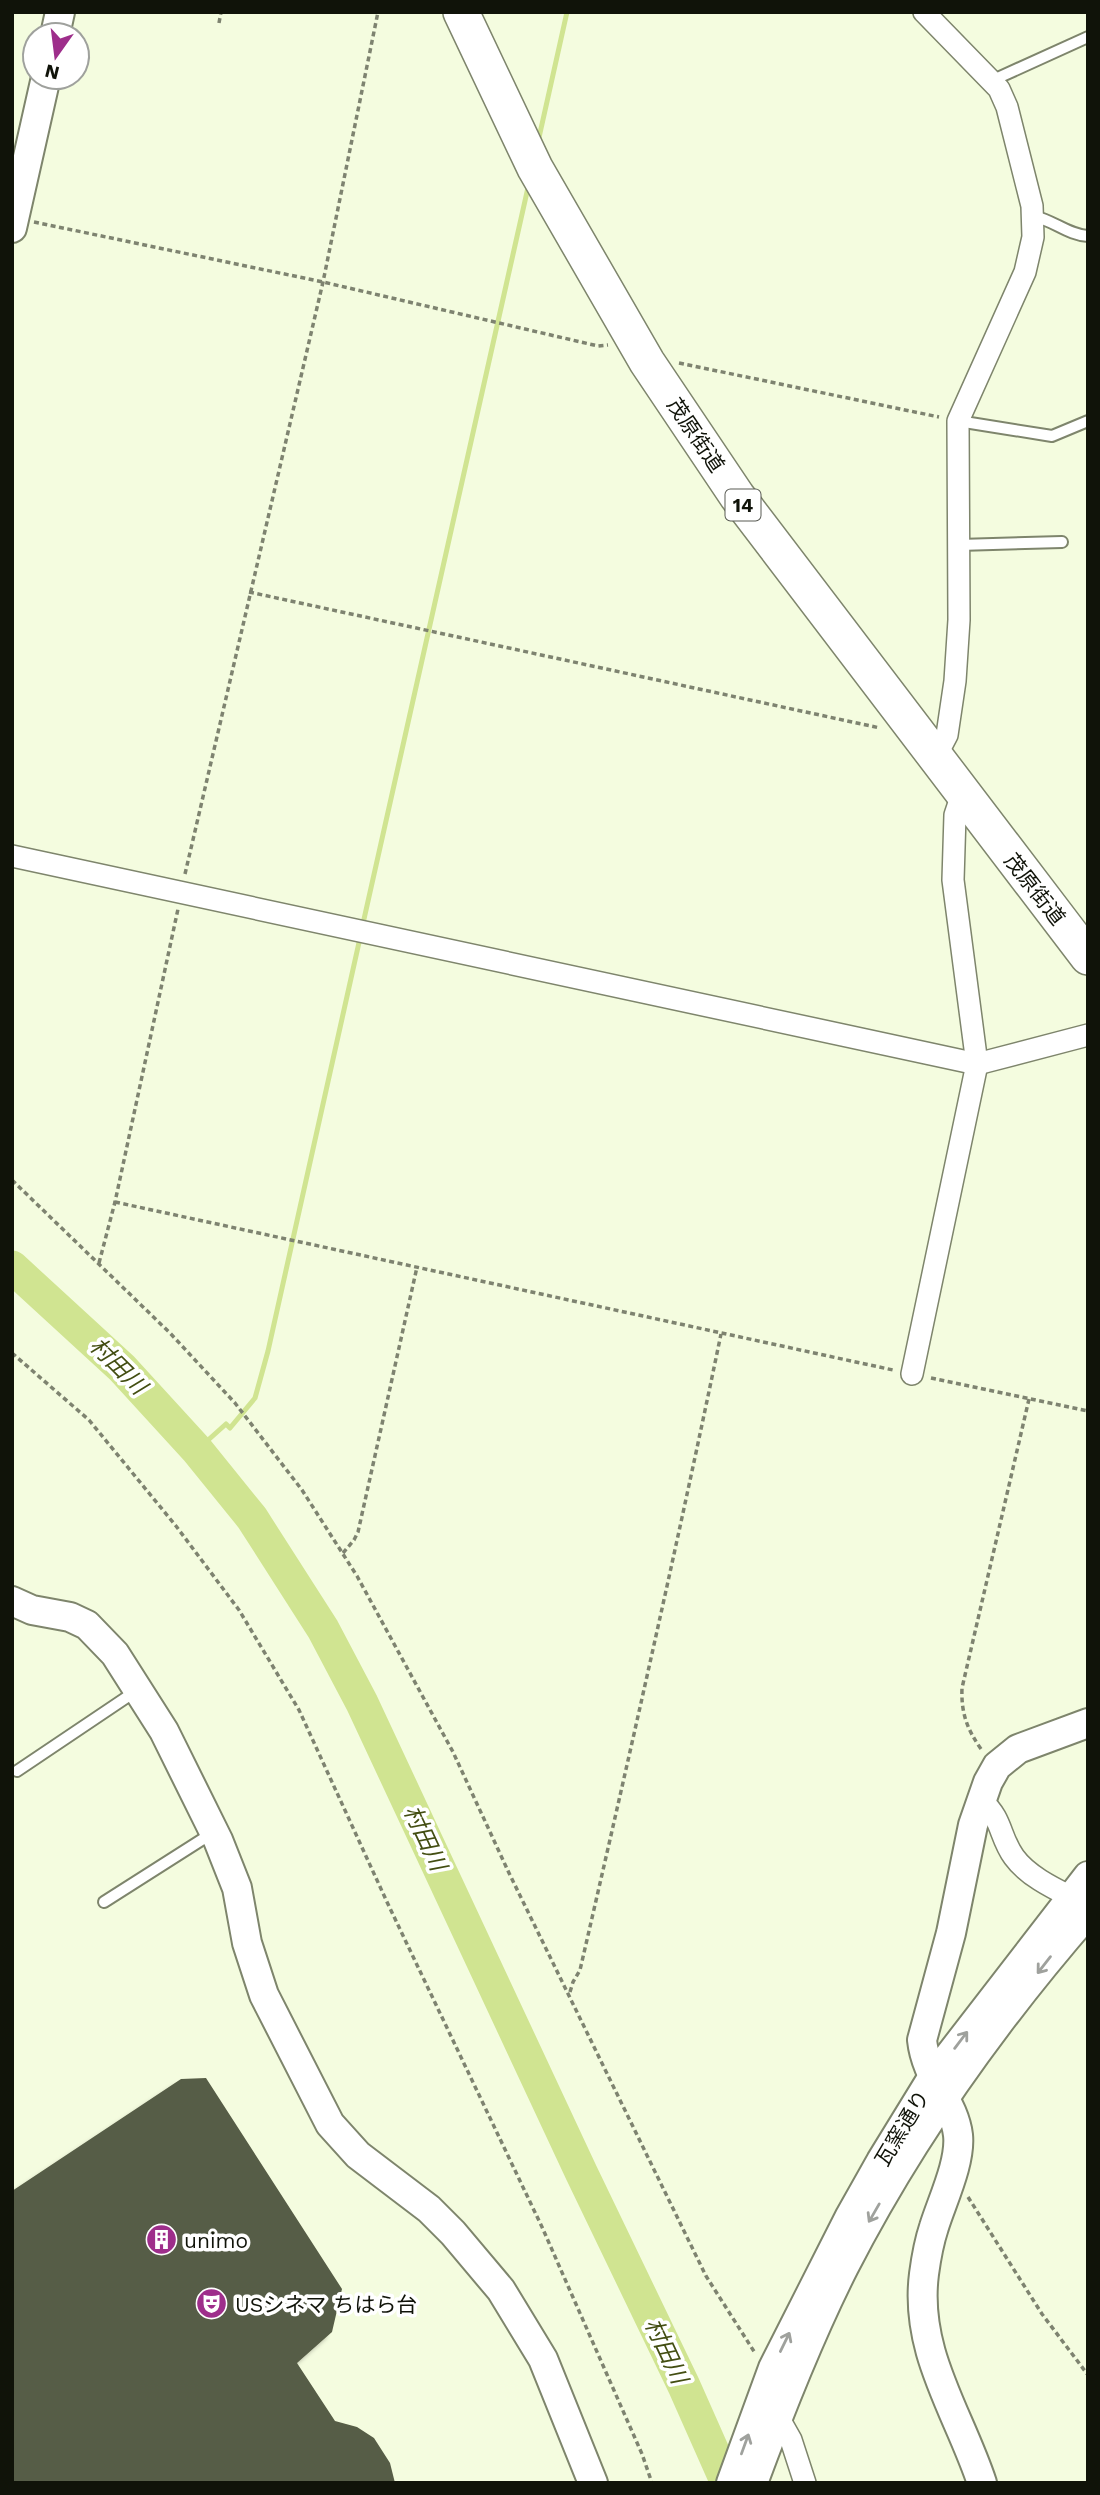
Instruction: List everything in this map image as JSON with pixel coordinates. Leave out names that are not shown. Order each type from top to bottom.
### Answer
[{"type":"main road","name":"茂原街道","points":[[461,12],[535,168],[641,352],[737,496],[1088,957]]},
{"type":"street","points":[[924,12],[999,89],[1007,107],[1033,216],[1033,237],[1025,272],[958,421],[959,620],[955,681],[947,735],[936,756]]},
{"type":"street","points":[[13,223],[43,91]]},
{"type":"street","points":[[912,1374],[977,1064],[953,880],[955,815],[962,794]]},
{"type":"street","points":[[12,856],[977,1064],[1088,1035]]},
{"type":"street","points":[[12,1601],[32,1610],[70,1617],[87,1625],[115,1654],[164,1731],[214,1832],[237,1888],[247,1943],[264,1995],[330,2124],[359,2155],[429,2209],[501,2290],[543,2359],[593,2483]]},
{"type":"street","points":[[982,2483],[937,2376],[928,2344],[924,2276],[932,2231],[956,2157],[958,2135],[924,2053],[924,2030],[947,1953],[973,1825],[997,1766],[1018,1749],[1088,1723]]},
{"type":"street","points":[[982,1801],[993,1811],[1014,1858],[1048,1886],[1082,1895]]},
{"type":"street","name":"瓦窯通り","points":[[768,2411],[773,2368],[850,2216],[938,2089],[1082,1895]]},
{"type":"street","name":"瓦窯通り","points":[[768,2411],[898,2171],[938,2089]]},
{"type":"street","points":[[731,2483],[768,2411]]},
{"type":"street","points":[[753,2483],[768,2411]]},
{"type":"street","points":[[768,2411],[790,2440],[805,2483]]},
{"type":"lane","points":[[991,80],[1088,37]]},
{"type":"lane","points":[[1033,216],[1048,219],[1078,235],[1088,236]]},
{"type":"lane","points":[[958,421],[1052,436],[1088,421]]},
{"type":"lane","points":[[959,545],[1062,541]]},
{"type":"lane","points":[[17,1771],[137,1691]]},
{"type":"lane","points":[[104,1902],[214,1832]]},
{"type":"path","points":[[219,23],[221,12]]},
{"type":"path","points":[[99,1263],[115,1202],[249,592],[323,282],[378,12]]},
{"type":"path","points":[[13,223],[323,282],[598,346],[641,352],[671,362],[958,421]]},
{"type":"path","points":[[249,592],[877,729],[905,717]]},
{"type":"path","points":[[12,1180],[170,1333],[235,1403],[302,1490],[343,1553],[453,1752],[509,1873],[706,2276],[747,2344],[761,2361],[773,2368]]},
{"type":"path","points":[[115,1202],[1088,1411]]},
{"type":"path","points":[[343,1553],[358,1532],[417,1267]]},
{"type":"path","points":[[570,1994],[579,1970],[616,1811],[721,1334]]},
{"type":"path","points":[[12,1353],[89,1420],[176,1526],[239,1610],[299,1710],[542,2227],[642,2454],[652,2483]]},
{"type":"path","points":[[997,1766],[976,1742],[964,1718],[962,1688],[1029,1399]]},
{"type":"path","points":[[952,2172],[1042,2314],[1088,2375]]},
{"type":"building","name":"unimo","points":[[206,2078],[342,2289],[332,2332],[297,2363],[335,2421],[357,2427],[374,2438],[390,2463],[395,2483],[12,2483],[12,2191],[181,2079]]},
{"type":"waterway","points":[[538,142],[567,12]]},
{"type":"waterway","points":[[362,928],[529,183]]},
{"type":"waterway","points":[[197,1450],[226,1424],[230,1428],[255,1398],[268,1351],[360,938]]},
{"type":"waterway","name":"村田川","points":[[12,1267],[122,1368],[197,1450],[252,1518],[323,1629],[362,1703],[684,2386],[727,2483]]},
{"type":"place","name":"unimo","points":[[161,2240]]},
{"type":"place","name":"USシネマ ちはら台","points":[[212,2304]]}]
